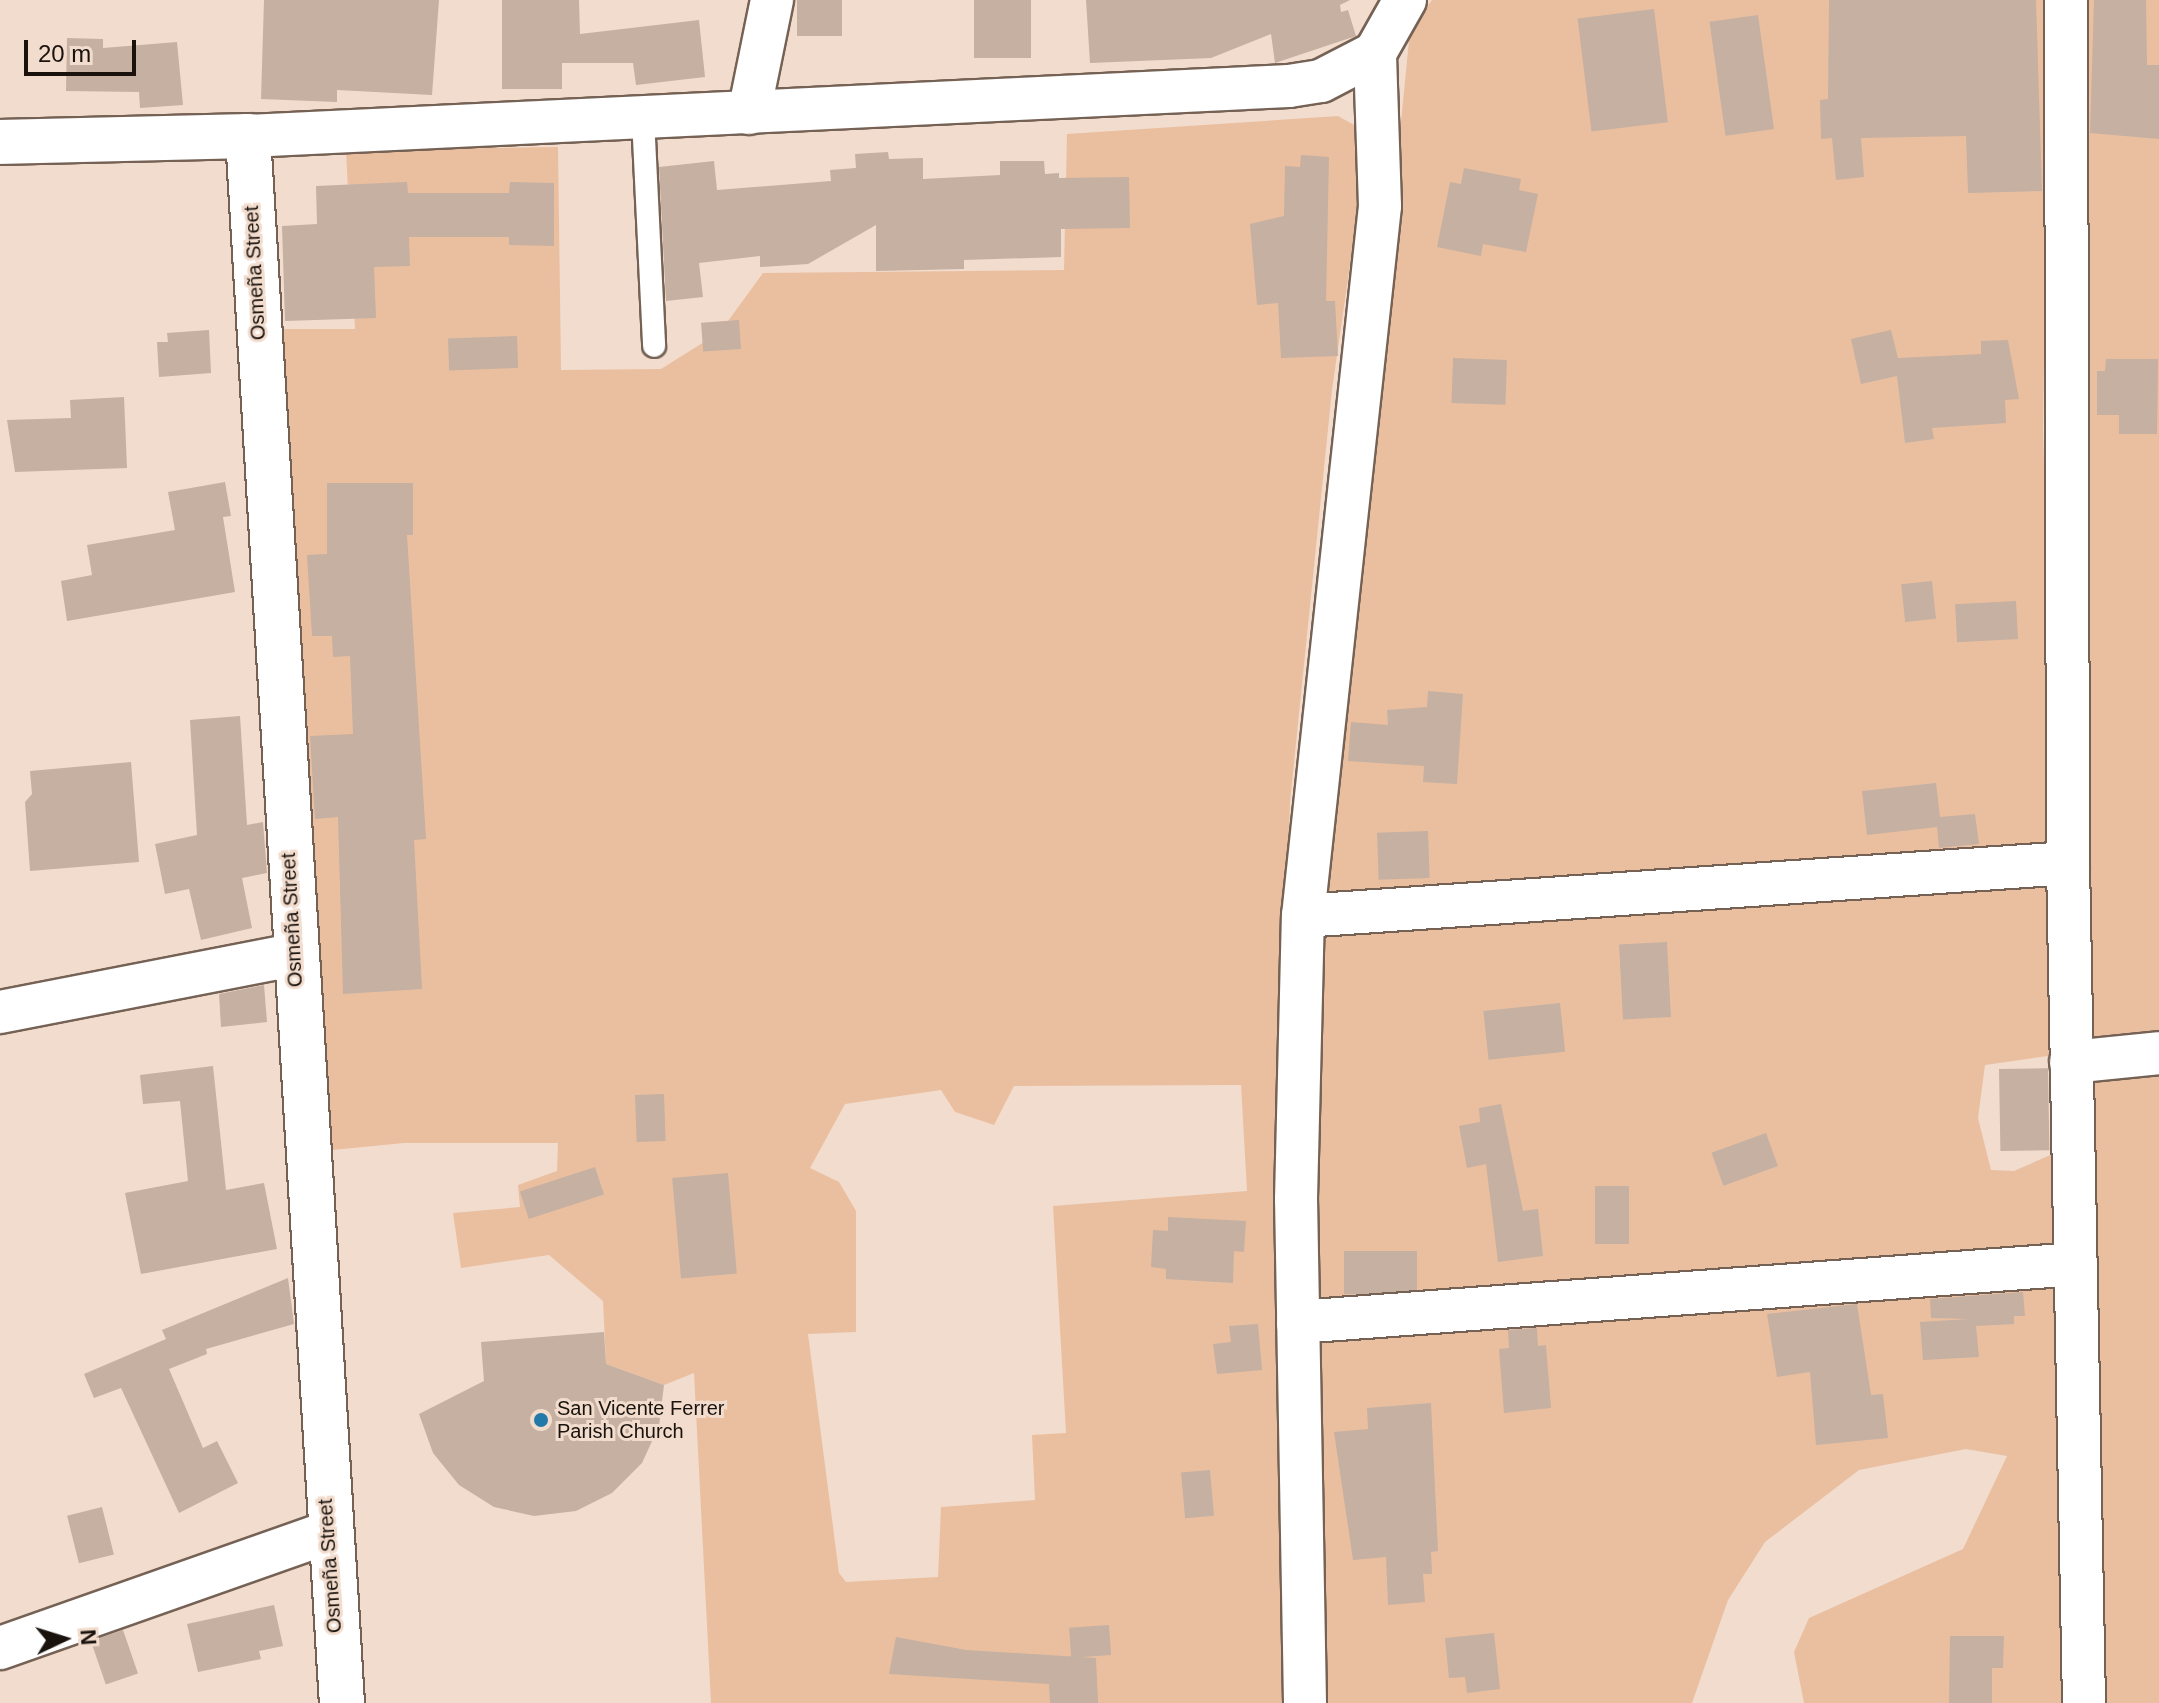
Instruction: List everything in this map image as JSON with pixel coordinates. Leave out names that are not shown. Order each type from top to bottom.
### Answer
[{"type":"main road","points":[[0,142],[248,136]]},
{"type":"main road","name":"Osmeña Street","points":[[248,136],[327,1533],[342,1703]]},
{"type":"street","points":[[749,113],[772,0]]},
{"type":"street","points":[[1305,1703],[1298,1322],[1303,916],[1380,206],[1375,53],[1405,0]]},
{"type":"street","points":[[2066,0],[2068,863],[2084,1703]]},
{"type":"street","points":[[248,136],[1257,89],[1321,81],[1375,53]]},
{"type":"street","points":[[1303,916],[2068,863]]},
{"type":"street","points":[[0,1012],[294,955]]},
{"type":"street","points":[[2071,1062],[2159,1053]]},
{"type":"street","points":[[1298,1322],[2076,1264]]},
{"type":"street","points":[[0,1648],[327,1533]]},
{"type":"lane","points":[[643,118],[654,346]]},
{"type":"shaded area","points":[[1432,0],[2049,0],[2043,430],[2055,852],[1323,903],[1410,31]]},
{"type":"shaded area","points":[[2080,0],[2159,0],[2159,1045],[2080,1045]]},
{"type":"shaded area","points":[[1338,116],[1356,126],[1366,154],[1332,390],[1290,802],[1279,1119],[1287,1703],[711,1703],[694,1373],[664,1385],[606,1364],[603,1301],[549,1255],[461,1268],[453,1213],[520,1207],[518,1185],[557,1171],[558,1143],[404,1143],[312,1152],[275,329],[355,329],[346,150],[558,147],[561,370],[661,369],[720,332],[763,273],[1064,270],[1067,134]],"holes":[[[1241,1085],[1247,1191],[1053,1206],[1066,1433],[1032,1435],[1035,1500],[941,1507],[938,1577],[846,1582],[839,1573],[808,1334],[856,1332],[856,1211],[839,1182],[810,1168],[845,1104],[941,1090],[955,1112],[994,1125],[1014,1086]]]},
{"type":"shaded area","points":[[2053,876],[2061,1054],[1985,1065],[1978,1118],[1991,1170],[2014,1171],[2064,1149],[2061,1243],[2049,1253],[1308,1302],[1321,935]]},
{"type":"shaded area","points":[[2159,1062],[2159,1703],[2103,1703],[2093,1081]]},
{"type":"shaded area","points":[[2053,1278],[2067,1703],[1804,1703],[1794,1652],[1809,1618],[1963,1549],[2007,1456],[1966,1449],[1859,1470],[1765,1542],[1728,1600],[1692,1703],[1317,1703],[1314,1352],[1320,1343]]},
{"type":"building","points":[[264,0],[439,0],[432,95],[337,90],[337,102],[261,99]]},
{"type":"building","points":[[502,0],[579,0],[580,34],[699,20],[705,77],[636,85],[633,63],[562,63],[562,89],[502,89]]},
{"type":"building","points":[[797,0],[842,0],[842,36],[797,36]]},
{"type":"building","points":[[974,0],[1031,0],[1031,58],[974,58]]},
{"type":"building","points":[[1086,0],[1350,0],[1340,5],[1341,12],[1348,10],[1356,36],[1275,63],[1271,34],[1211,58],[1090,63]]},
{"type":"building","points":[[1829,0],[2036,0],[2042,191],[1968,193],[1966,136],[1861,138],[1864,177],[1836,180],[1832,138],[1821,139],[1820,100],[1828,99]]},
{"type":"building","points":[[2094,0],[2146,0],[2147,65],[2159,65],[2159,139],[2090,133]]},
{"type":"building","points":[[1654,9],[1668,122],[1591,132],[1578,18]]},
{"type":"building","points":[[1758,15],[1774,129],[1725,136],[1709,22]]},
{"type":"building","points":[[67,38],[103,39],[103,48],[177,42],[183,105],[140,108],[139,92],[66,91]]},
{"type":"building","points":[[888,152],[889,159],[923,158],[923,179],[1000,175],[1000,161],[1044,161],[1045,174],[1059,173],[1059,178],[1129,177],[1130,228],[1061,229],[1061,257],[964,260],[964,269],[876,271],[876,225],[808,264],[760,267],[760,256],[699,263],[703,297],[666,301],[659,167],[714,161],[717,190],[831,181],[830,170],[856,168],[855,154]]},
{"type":"building","points":[[1301,155],[1329,157],[1326,301],[1335,301],[1338,356],[1281,358],[1278,303],[1257,305],[1250,224],[1284,216],[1285,166],[1300,167]]},
{"type":"building","points":[[1464,168],[1521,179],[1519,190],[1538,194],[1526,252],[1483,244],[1481,256],[1437,247],[1450,182],[1461,184]]},
{"type":"building","points":[[407,182],[408,193],[509,193],[510,182],[554,183],[554,246],[509,245],[509,237],[409,237],[410,266],[374,267],[376,318],[285,321],[282,226],[317,224],[316,186]]},
{"type":"building","points":[[739,320],[741,349],[703,352],[701,323]]},
{"type":"building","points":[[209,330],[211,373],[159,377],[157,342],[168,342],[167,333]]},
{"type":"building","points":[[1891,330],[1898,358],[1981,354],[1981,341],[2008,340],[2019,399],[2005,400],[2006,423],[1932,428],[1934,439],[1905,443],[1897,376],[1861,384],[1851,339]]},
{"type":"building","points":[[517,336],[518,368],[449,370],[448,338]]},
{"type":"building","points":[[1453,358],[1507,360],[1505,405],[1451,403]]},
{"type":"building","points":[[2106,359],[2158,359],[2157,434],[2119,434],[2119,415],[2097,415],[2097,371],[2105,371]]},
{"type":"building","points":[[124,397],[127,468],[15,472],[7,420],[71,418],[70,400]]},
{"type":"building","points":[[225,482],[231,516],[223,517],[235,592],[67,621],[61,581],[92,575],[87,545],[175,530],[168,492]]},
{"type":"building","points":[[327,483],[413,483],[413,535],[407,535],[426,839],[414,840],[422,989],[343,994],[338,817],[315,819],[310,736],[353,734],[350,656],[333,657],[332,636],[312,636],[307,555],[327,554]]},
{"type":"building","points":[[1932,581],[1936,619],[1905,622],[1901,584]]},
{"type":"building","points":[[2016,601],[2018,639],[1957,642],[1955,604]]},
{"type":"building","points":[[1428,691],[1463,694],[1457,784],[1423,782],[1424,766],[1348,761],[1351,722],[1388,725],[1387,710],[1427,707]]},
{"type":"building","points":[[240,716],[247,825],[263,822],[267,873],[242,878],[252,928],[201,940],[189,889],[165,894],[155,844],[197,835],[190,720]]},
{"type":"building","points":[[131,762],[139,862],[30,871],[25,802],[32,794],[30,771]]},
{"type":"building","points":[[1936,783],[1940,817],[1975,814],[1979,844],[1939,848],[1937,827],[1867,835],[1862,791]]},
{"type":"building","points":[[1428,831],[1430,878],[1379,880],[1377,833]]},
{"type":"building","points":[[1667,942],[1671,1017],[1623,1019],[1619,945]]},
{"type":"building","points":[[264,985],[267,1022],[221,1027],[219,994]]},
{"type":"building","points":[[1560,1003],[1565,1052],[1489,1060],[1483,1011]]},
{"type":"building","points":[[213,1066],[226,1190],[264,1183],[277,1249],[141,1274],[125,1193],[188,1181],[180,1101],[143,1104],[140,1075]]},
{"type":"building","points":[[2048,1068],[2049,1150],[2000,1151],[1999,1069]]},
{"type":"building","points":[[664,1094],[666,1141],[637,1142],[635,1095]]},
{"type":"building","points":[[1501,1104],[1523,1211],[1538,1209],[1543,1256],[1498,1262],[1486,1164],[1467,1168],[1459,1126],[1480,1122],[1479,1108]]},
{"type":"building","points":[[1766,1133],[1778,1166],[1723,1186],[1711,1153]]},
{"type":"building","points":[[595,1167],[604,1195],[529,1219],[520,1191]]},
{"type":"building","points":[[728,1173],[737,1274],[681,1278],[672,1178]]},
{"type":"building","points":[[1595,1186],[1629,1186],[1629,1244],[1595,1244]]},
{"type":"building","points":[[1168,1217],[1246,1221],[1244,1252],[1234,1251],[1233,1283],[1166,1279],[1166,1269],[1151,1267],[1153,1230],[1168,1231]]},
{"type":"building","points":[[1344,1251],[1417,1251],[1417,1294],[1344,1294]]},
{"type":"building","points":[[288,1278],[294,1324],[206,1349],[207,1354],[169,1369],[203,1448],[217,1441],[238,1483],[179,1513],[121,1388],[94,1398],[84,1374],[166,1339],[162,1330]]},
{"type":"building","points":[[2023,1292],[2025,1316],[2014,1316],[2014,1324],[1976,1326],[1979,1357],[1923,1360],[1920,1322],[1969,1319],[1931,1318],[1930,1299]]},
{"type":"building","points":[[1857,1304],[1871,1395],[1883,1394],[1888,1438],[1816,1445],[1810,1372],[1777,1377],[1767,1314]]},
{"type":"building","points":[[1258,1324],[1262,1370],[1217,1374],[1213,1344],[1231,1342],[1229,1326]]},
{"type":"building","points":[[1537,1328],[1538,1346],[1546,1345],[1551,1408],[1504,1413],[1499,1349],[1509,1348],[1508,1330]]},
{"type":"building","name":"San Vicente Ferrer Parish Church","points":[[604,1332],[606,1364],[664,1385],[659,1426],[642,1463],[612,1493],[576,1511],[534,1516],[494,1507],[459,1485],[433,1453],[419,1414],[484,1381],[481,1342]]},
{"type":"building","points":[[1431,1403],[1438,1551],[1431,1552],[1432,1574],[1423,1574],[1425,1602],[1388,1605],[1386,1557],[1353,1560],[1334,1432],[1368,1429],[1367,1408]]},
{"type":"building","points":[[1210,1470],[1214,1516],[1185,1518],[1181,1473]]},
{"type":"building","points":[[102,1507],[114,1555],[79,1563],[67,1516]]},
{"type":"building","points":[[274,1605],[283,1646],[259,1651],[261,1659],[198,1672],[187,1624]]},
{"type":"building","points":[[1109,1625],[1111,1655],[1071,1658],[1069,1628]]},
{"type":"building","points":[[123,1630],[138,1673],[106,1685],[91,1641]]},
{"type":"building","points":[[1494,1633],[1500,1689],[1467,1693],[1465,1677],[1449,1678],[1445,1638]]},
{"type":"building","points":[[1950,1636],[2004,1636],[2003,1668],[1992,1668],[1992,1703],[1949,1703]]},
{"type":"building","points":[[896,1637],[966,1650],[1096,1658],[1098,1703],[1050,1703],[1049,1684],[889,1674]]},
{"type":"place","name":"San Vicente Ferrer Parish Church","points":[[541,1420]]}]
